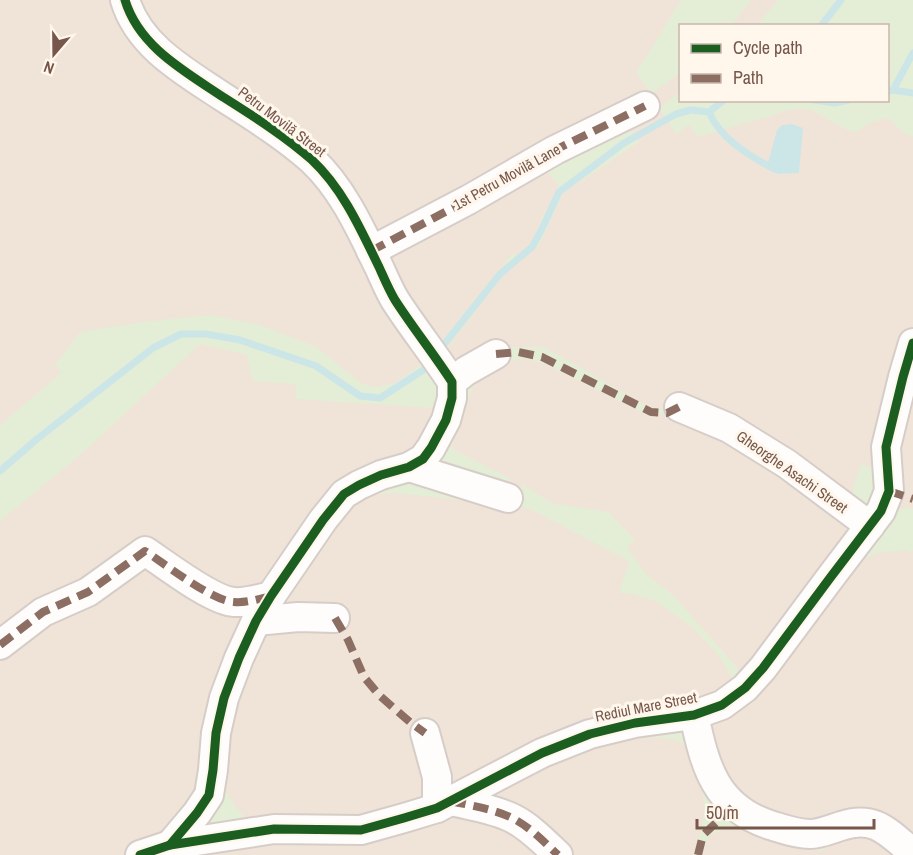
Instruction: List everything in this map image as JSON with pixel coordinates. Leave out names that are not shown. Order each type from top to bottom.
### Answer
[{"type":"street","name":"Petru Movilă Street","points":[[125,0],[142,32],[165,57],[262,122],[312,161],[335,187],[354,217],[394,298],[452,382]]},
{"type":"street","name":"1st Petru Movilă Lane","points":[[371,250],[468,200],[555,150],[645,106]]},
{"type":"street","name":"Rediul Mare Street","points":[[140,855],[170,845],[228,845],[274,829],[361,830],[444,804],[542,753],[590,734],[635,723],[694,715],[722,705],[746,688],[881,511],[901,495],[886,447],[913,342]]},
{"type":"street","points":[[170,845],[209,795],[216,733],[224,698],[256,621],[271,597],[323,520],[344,494],[381,475],[423,459],[446,420],[452,398],[452,382],[496,354]]},
{"type":"street","name":"Gheorghe Asachi Street","points":[[679,407],[729,428],[777,458],[870,526]]},
{"type":"street","points":[[409,466],[508,498]]},
{"type":"street","points":[[0,645],[43,612],[88,592],[145,552],[207,592],[232,602],[248,602],[271,597]]},
{"type":"street","points":[[256,621],[298,617],[334,618]]},
{"type":"street","name":"Rediul Mare Street","points":[[694,715],[708,769],[725,798],[745,814],[788,831],[811,834],[860,822],[876,824],[906,847]]},
{"type":"street","points":[[425,732],[444,804],[500,813],[515,819],[531,830],[558,855]]},
{"type":"shaded area","points":[[0,0],[913,0],[913,855],[0,855]]},
{"type":"green space","points":[[681,0],[751,0],[733,24],[679,24],[679,74],[651,94],[636,73]]},
{"type":"green space","points":[[778,0],[913,0],[913,137],[905,134],[888,118],[872,122],[856,132],[849,131],[811,110],[793,109],[698,137],[689,125],[676,134],[659,108],[679,93],[679,102],[889,102],[889,24],[758,24]]},
{"type":"green space","points":[[625,126],[639,142],[563,193],[539,245],[504,275],[446,349],[440,343],[513,253],[517,256],[531,243],[559,186],[543,166]]},
{"type":"green space","points":[[212,315],[260,325],[317,347],[362,384],[376,387],[395,383],[422,364],[439,374],[446,385],[427,442],[434,408],[296,399],[296,384],[253,381],[247,355],[200,344],[78,457],[0,521],[0,425],[61,373],[55,365],[80,332],[143,322]]},
{"type":"green space","points":[[502,347],[544,347],[649,407],[666,410],[662,414],[651,417],[546,364],[526,359],[500,360],[476,378],[451,448],[511,479],[493,486],[435,468],[466,379]]},
{"type":"green space","points":[[861,464],[876,469],[875,499],[863,505],[850,498]]},
{"type":"green space","points":[[411,475],[483,502],[392,493],[348,498]]},
{"type":"green space","points":[[523,485],[552,503],[609,512],[635,540],[627,547],[646,574],[671,593],[743,674],[734,681],[719,656],[692,627],[655,601],[633,594],[619,593],[629,561],[532,510],[507,504]]},
{"type":"green space","points":[[908,507],[913,509],[911,555],[909,550],[876,553],[853,566],[895,510]]},
{"type":"green space","points":[[682,731],[690,738],[705,776],[826,842],[829,847],[822,851],[739,827],[730,827],[710,835],[701,855],[695,855],[704,805],[698,772],[688,748],[676,740],[654,737],[597,741]]},
{"type":"green space","points":[[221,782],[245,819],[181,839]]},
{"type":"water","points":[[792,124],[803,128],[799,173],[779,174],[773,172],[775,166],[768,163],[777,130],[782,125]]},
{"type":"waterway","points":[[823,24],[841,0]]},
{"type":"waterway","points":[[889,91],[893,90],[913,53]]},
{"type":"waterway","points":[[893,90],[913,93]]},
{"type":"waterway","points":[[442,347],[500,274],[532,247],[559,192],[624,143],[676,114],[691,110],[709,112],[722,102]]},
{"type":"waterway","points":[[828,102],[839,102]]},
{"type":"waterway","points":[[709,112],[714,122],[728,138],[774,169]]},
{"type":"waterway","points":[[0,471],[153,348],[181,334],[206,334],[240,340],[316,366],[360,396],[380,398],[425,369]]},
{"type":"marked path","points":[[371,251],[468,200],[555,150],[645,106]]},
{"type":"marked path","points":[[496,354],[518,352],[542,357],[651,412],[667,413],[679,407]]},
{"type":"marked path","points":[[889,491],[913,499]]},
{"type":"marked path","points":[[0,645],[43,612],[88,592],[145,551],[201,589],[225,600],[243,602],[271,596]]},
{"type":"marked path","points":[[335,618],[348,640],[364,677],[380,696],[425,733]]},
{"type":"marked path","points":[[451,801],[491,810],[514,819],[532,831],[558,855]]},
{"type":"marked path","points":[[698,855],[703,835],[734,806]]},
{"type":"cycle path","points":[[125,0],[141,31],[165,57],[280,135],[302,151],[323,171],[350,210],[395,300],[452,382],[452,398],[446,420],[423,459],[409,467],[381,475],[344,494],[323,520],[271,596],[256,621],[224,698],[216,733],[209,795],[170,845]]},
{"type":"cycle path","points":[[140,855],[170,845],[274,829],[361,830],[437,808],[542,753],[590,734],[635,723],[694,715],[722,705],[745,688],[763,668],[881,511],[889,491],[886,447],[913,343]]}]
